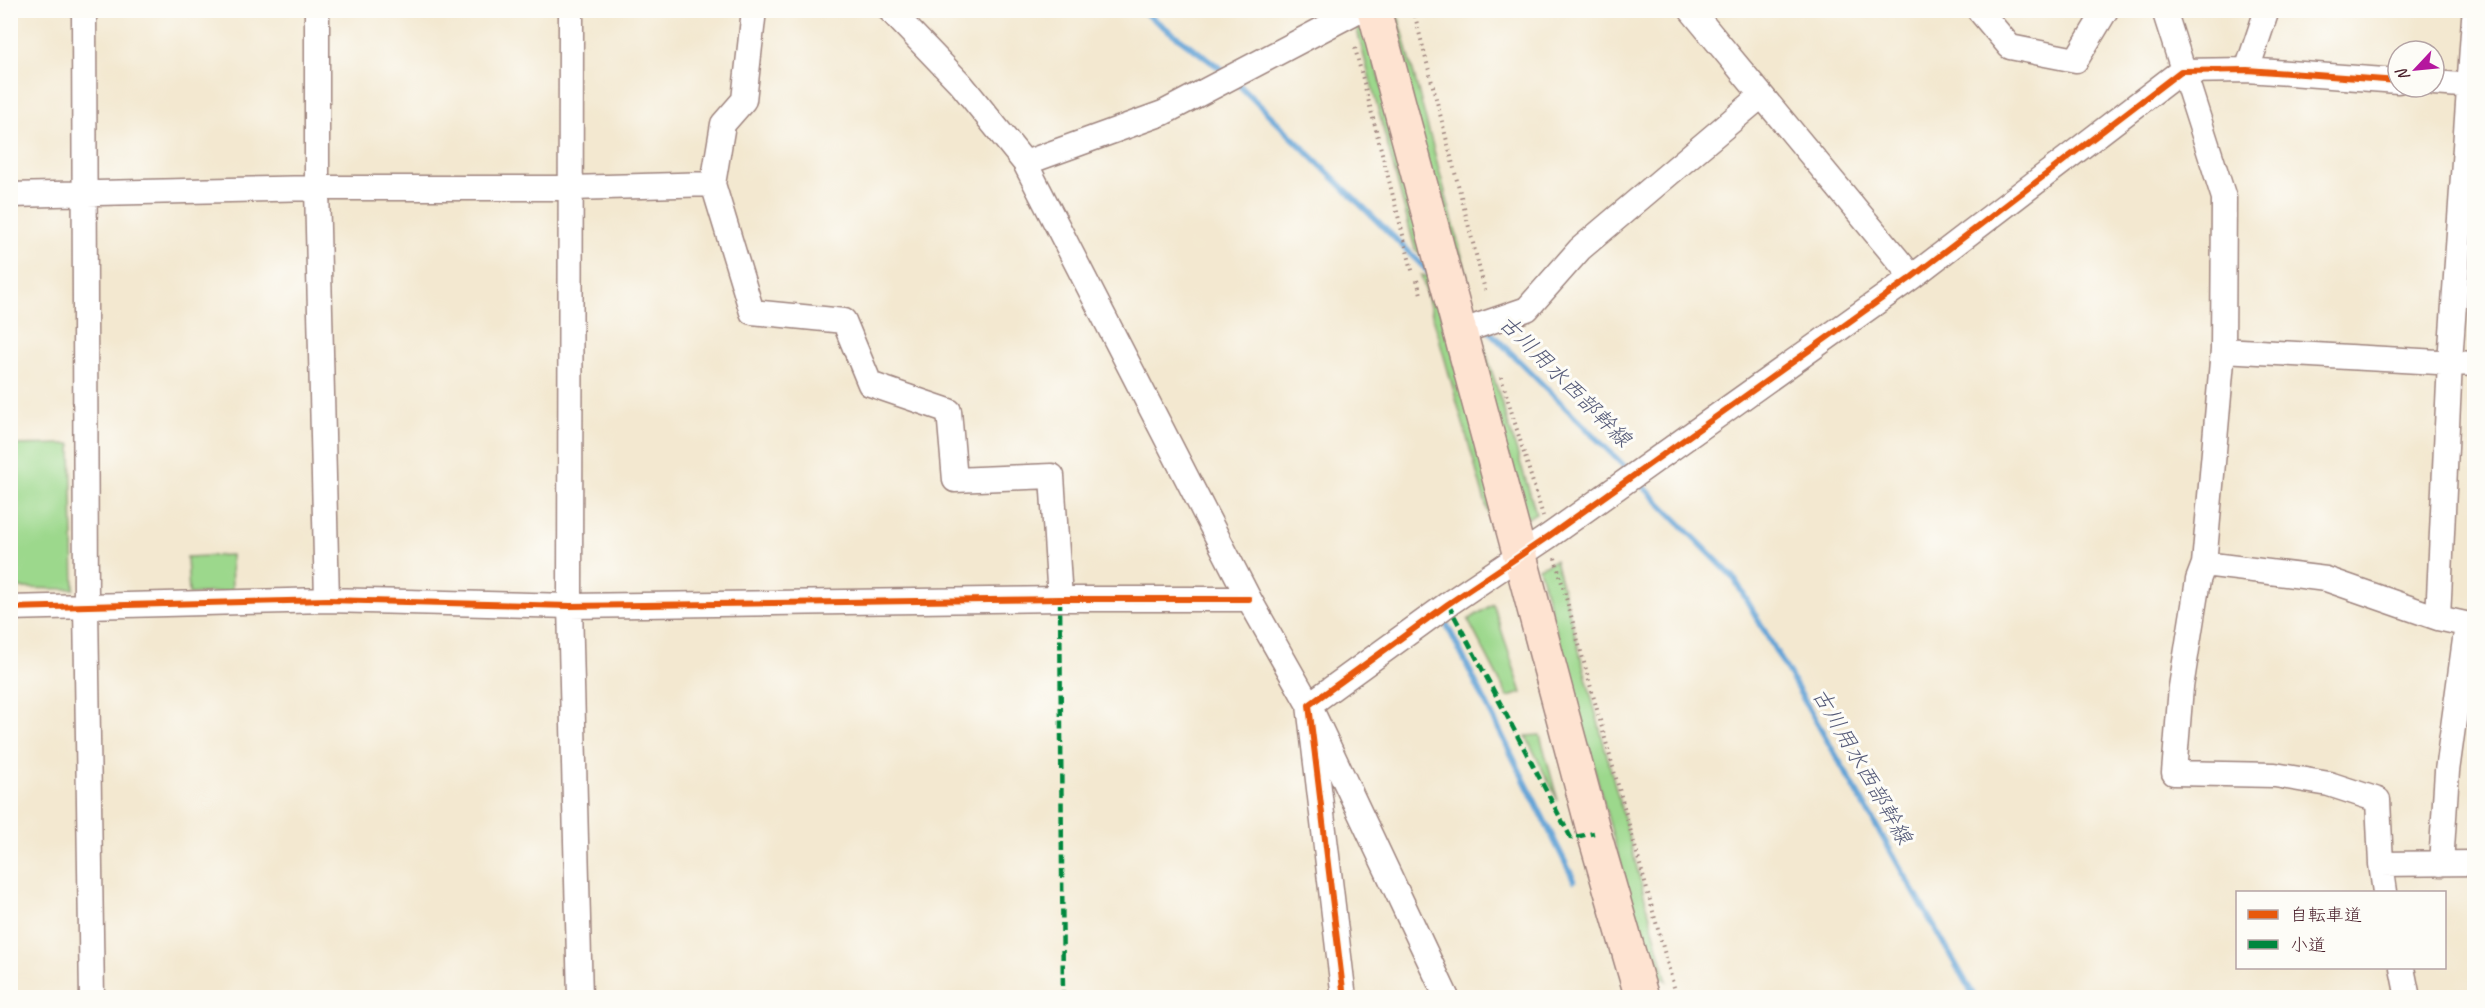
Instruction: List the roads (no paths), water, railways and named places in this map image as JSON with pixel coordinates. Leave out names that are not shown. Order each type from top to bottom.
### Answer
[{"type":"street","points":[[84,10],[86,607],[92,998]]},
{"type":"street","points":[[317,10],[317,188],[327,600]]},
{"type":"street","points":[[571,10],[570,606],[580,998]]},
{"type":"street","points":[[754,10],[744,100],[723,124],[713,184],[752,312],[844,321],[870,384],[949,411],[955,480],[1052,476],[1060,599]]},
{"type":"street","points":[[890,10],[961,84],[1025,163],[1249,599],[1309,705],[1448,998]]},
{"type":"street","points":[[1025,163],[1163,113],[1359,10]]},
{"type":"street","points":[[1374,10],[1594,833],[1642,998]]},
{"type":"street","points":[[1691,10],[1912,277]]},
{"type":"street","points":[[1979,10],[2010,47],[2076,60],[2106,10]]},
{"type":"street","points":[[2164,10],[2181,71],[2224,198],[2223,350],[2205,564],[2198,580],[2181,687],[2174,773],[2275,775],[2329,784],[2378,800],[2381,864],[2385,891]]},
{"type":"street","points":[[2247,70],[2267,10]]},
{"type":"street","points":[[2438,618],[2450,362],[2473,86],[2475,18]]},
{"type":"street","points":[[1309,705],[1448,604],[1549,536],[1912,277],[2181,71],[2247,70],[2386,80]]},
{"type":"street","points":[[2446,84],[2473,86]]},
{"type":"street","points":[[1460,332],[1527,309],[1580,249],[1761,96]]},
{"type":"street","points":[[10,195],[317,188],[571,188],[713,184]]},
{"type":"street","points":[[2223,350],[2475,364]]},
{"type":"street","points":[[2205,564],[2326,579],[2438,618],[2471,626],[2446,771],[2441,864]]},
{"type":"street","points":[[10,608],[327,600],[570,606],[1060,599],[1249,599]]},
{"type":"street","points":[[1309,705],[1344,998]]},
{"type":"street","points":[[2381,864],[2475,863]]},
{"type":"street","points":[[2402,969],[2408,998]]},
{"type":"waterway","name":"古川用水西部幹線","points":[[1141,10],[1228,74]]},
{"type":"waterway","name":"古川用水西部幹線","points":[[1235,81],[1431,274]]},
{"type":"waterway","name":"古川用水西部幹線","points":[[1488,330],[1629,471]]},
{"type":"waterway","name":"古川用水西部幹線","points":[[1638,481],[1734,578],[1975,998]]},
{"type":"waterway","points":[[1446,623],[1574,880]]}]
